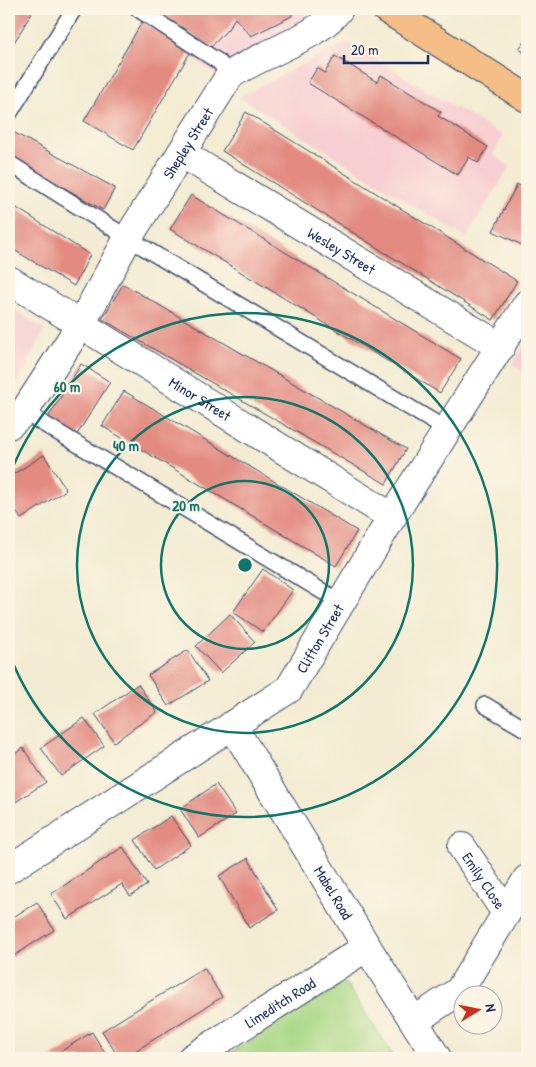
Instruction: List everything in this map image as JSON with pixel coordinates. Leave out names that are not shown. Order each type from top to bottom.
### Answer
[{"type":"highway","points":[[398,12],[527,98]]},
{"type":"street","name":"Shepley Street","points":[[16,419],[81,324],[128,238],[230,75],[250,62],[320,28],[339,9]]},
{"type":"street","name":"Wesley Street","points":[[181,153],[501,347]]},
{"type":"street","name":"Minor Street","points":[[9,280],[392,517]]},
{"type":"street","name":"Clifton Street","points":[[9,869],[289,689],[392,517],[527,304]]},
{"type":"street","name":"Mabel Road","points":[[232,725],[437,1058]]},
{"type":"street","name":"Emily Close","points":[[462,847],[506,913]]},
{"type":"street","name":"Emily Close","points":[[414,1021],[459,991],[527,879]]},
{"type":"street","name":"Limeditch Road","points":[[192,1058],[367,947]]},
{"type":"lane","points":[[9,114],[74,9]]},
{"type":"lane","points":[[138,9],[219,62],[230,75]]},
{"type":"lane","points":[[9,163],[128,238],[447,430]]},
{"type":"lane","points":[[16,419],[340,602]]},
{"type":"lane","points":[[485,704],[527,730]]},
{"type":"shaded area","points":[[128,9],[303,9],[310,24],[217,76]]},
{"type":"shaded area","points":[[347,42],[503,136],[493,155],[510,166],[466,238],[239,97]]},
{"type":"shaded area","points":[[9,307],[45,330],[15,386],[9,392]]},
{"type":"shaded area","points":[[527,340],[527,373],[513,365]]},
{"type":"green space","points":[[345,982],[395,1058],[222,1058]]},
{"type":"building","points":[[9,9],[34,9],[9,51]]},
{"type":"building","points":[[151,9],[184,9],[190,13],[193,9],[292,9],[292,16],[251,36],[235,18],[228,29],[211,47]]},
{"type":"building","points":[[142,22],[191,51],[133,150],[84,121]]},
{"type":"building","points":[[527,37],[527,54],[519,49]]},
{"type":"building","points":[[335,56],[377,82],[381,75],[441,112],[438,116],[488,147],[478,163],[469,157],[458,175],[308,83],[317,68],[325,73]]},
{"type":"building","points":[[246,112],[517,281],[493,320],[222,151]]},
{"type":"building","points":[[13,132],[115,188],[103,210],[9,156],[9,140]]},
{"type":"building","points":[[517,184],[527,190],[526,247],[493,231]]},
{"type":"building","points":[[191,195],[461,359],[440,393],[170,229]]},
{"type":"building","points":[[9,203],[90,255],[74,286],[9,247]]},
{"type":"building","points":[[123,284],[406,449],[386,484],[102,319]]},
{"type":"building","points":[[81,364],[110,382],[76,436],[48,418]]},
{"type":"building","points":[[124,391],[357,531],[336,566],[102,426]]},
{"type":"building","points":[[44,455],[66,490],[21,519],[9,500],[9,477]]},
{"type":"building","points":[[263,569],[293,590],[263,632],[233,612]]},
{"type":"building","points":[[230,614],[255,642],[221,673],[196,646]]},
{"type":"building","points":[[188,650],[208,681],[168,706],[148,675]]},
{"type":"building","points":[[138,684],[157,712],[114,742],[95,714]]},
{"type":"building","points":[[84,718],[104,746],[61,776],[41,748]]},
{"type":"building","points":[[23,748],[46,782],[11,805],[9,801],[9,769],[11,768],[9,758]]},
{"type":"building","points":[[216,784],[236,814],[199,838],[180,809]]},
{"type":"building","points":[[171,816],[191,845],[154,870],[135,840]]},
{"type":"building","points":[[123,847],[147,885],[130,896],[122,884],[67,919],[51,894]]},
{"type":"building","points":[[248,858],[278,910],[249,928],[219,876]]},
{"type":"building","points":[[37,902],[54,930],[9,959],[9,920]]},
{"type":"building","points":[[204,968],[222,997],[124,1058],[119,1058],[102,1031]]},
{"type":"building","points":[[92,1032],[108,1058],[50,1058]]}]
